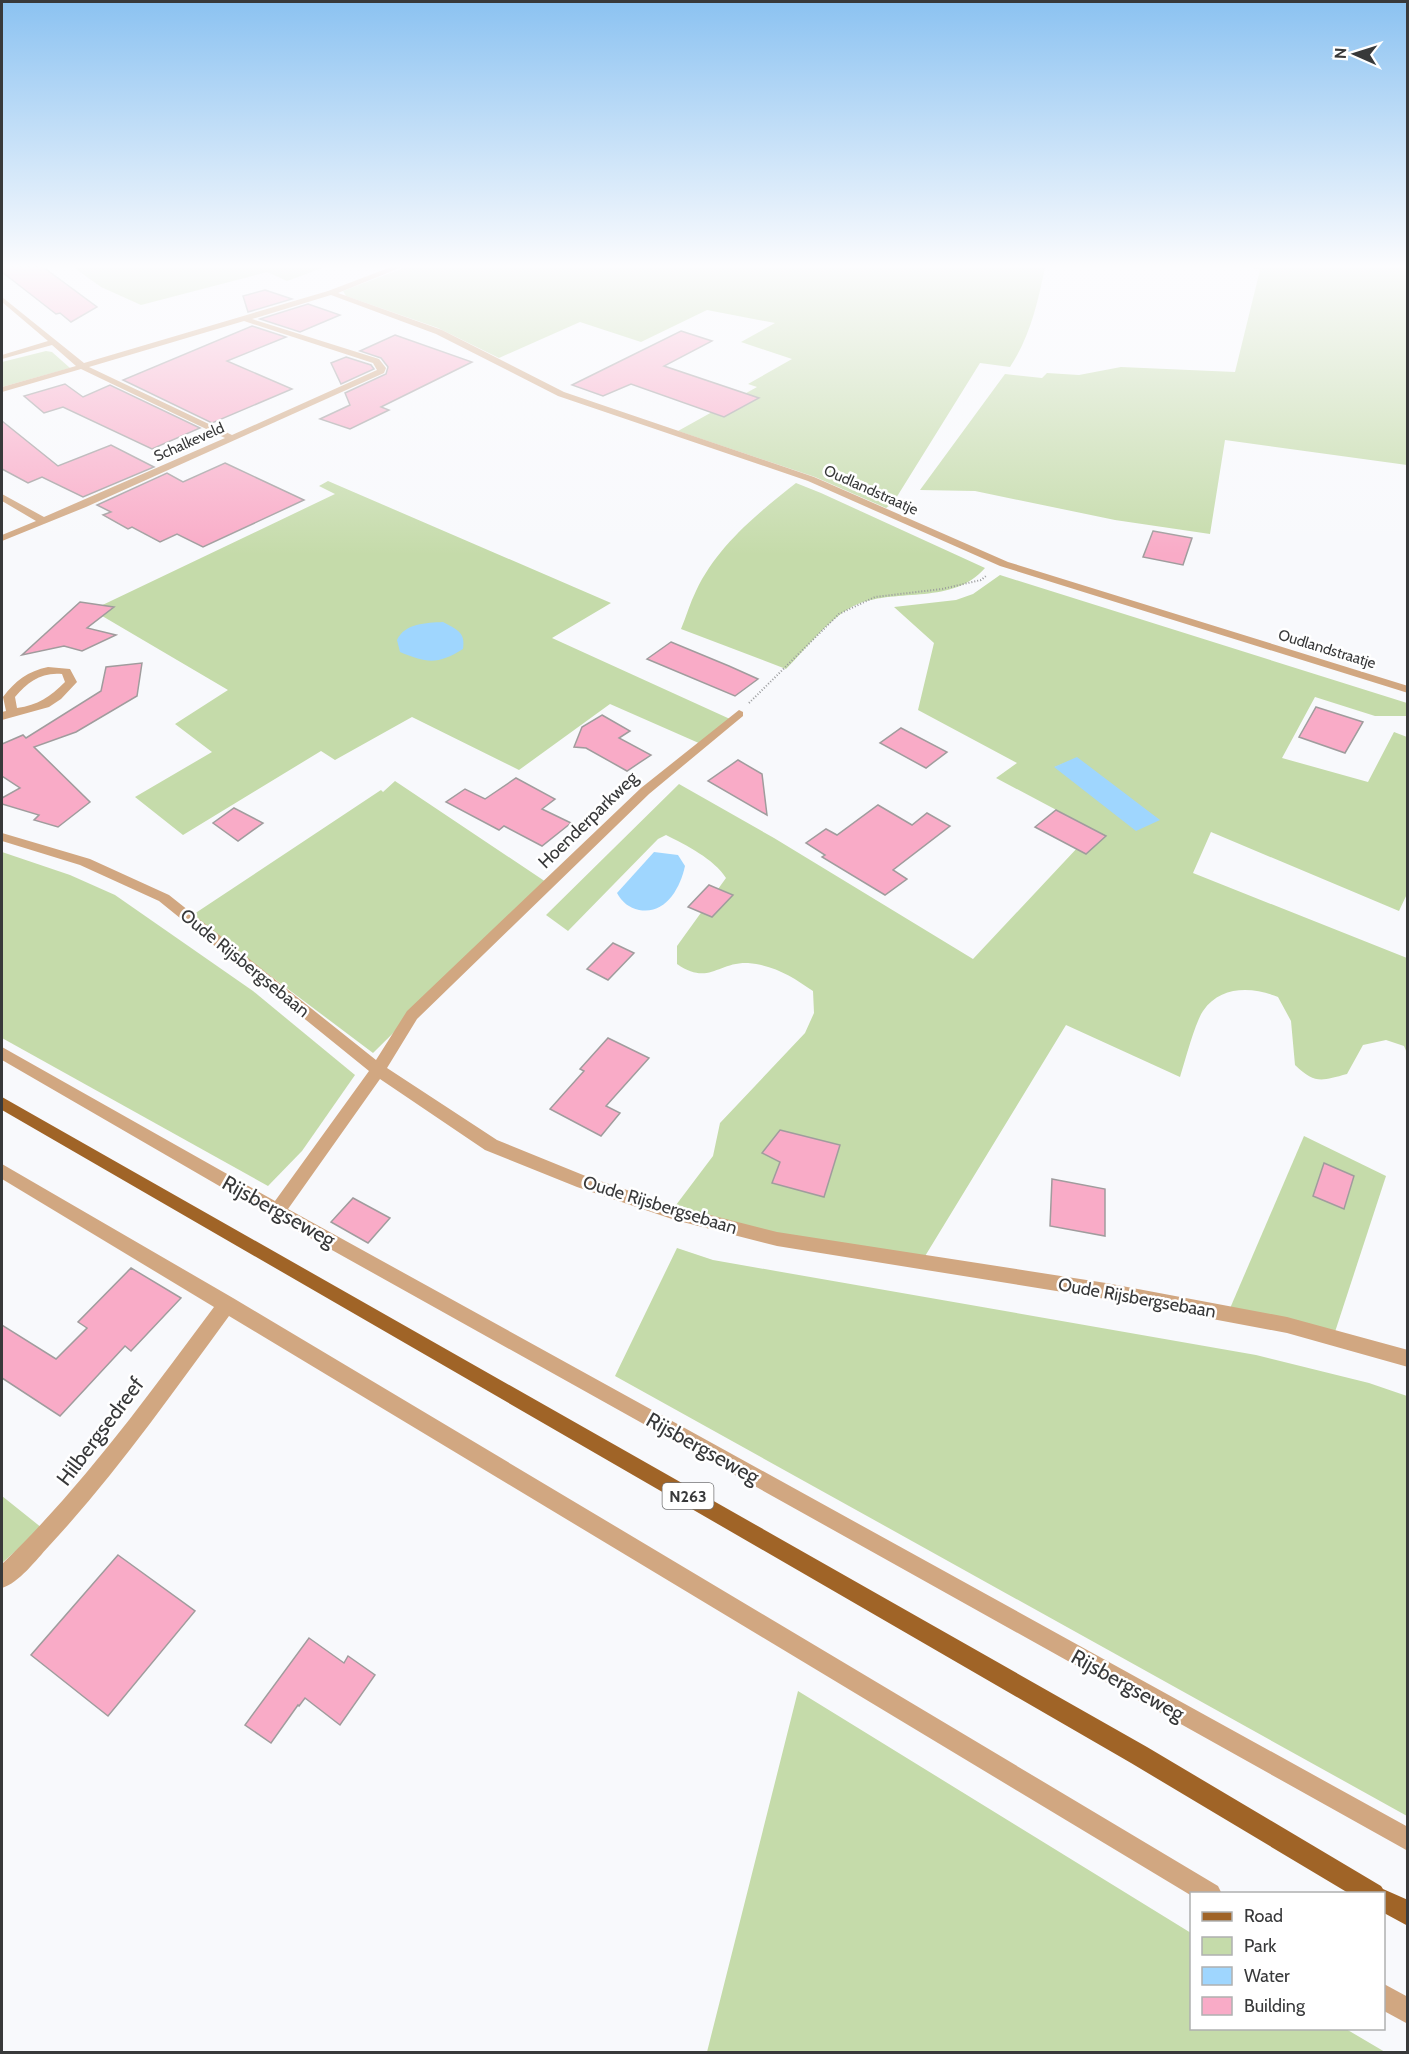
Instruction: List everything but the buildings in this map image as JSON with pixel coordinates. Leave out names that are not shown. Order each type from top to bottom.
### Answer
[{"type":"main road","name":"N263","points":[[2,1103],[1128,1749],[1371,1892]]},
{"type":"main road","points":[[1385,1901],[1407,1914]]},
{"type":"street","points":[[78,363],[232,438]]},
{"type":"street","points":[[2,390],[97,363]]},
{"type":"street","name":"Schalkeveld","points":[[2,538],[232,438],[382,368],[378,363]]},
{"type":"street","name":"Oudlandstraatje","points":[[500,363],[561,394],[811,479],[1004,564],[1407,690]]},
{"type":"street","points":[[2,497],[43,521]]},
{"type":"street","points":[[52,669],[66,672],[71,682],[59,695],[39,707],[6,713],[9,697],[20,682],[34,672],[52,669]]},
{"type":"street","name":"Hoenderparkweg","points":[[277,1211],[378,1070],[412,1015],[645,791],[739,714]]},
{"type":"street","name":"Oude Rijsbergsebaan","points":[[2,837],[85,862],[165,898],[378,1070],[491,1145],[583,1182],[675,1213],[777,1239],[1106,1291],[1287,1325],[1407,1359]]},
{"type":"street","name":"Rijsbergseweg","points":[[2,1053],[277,1211],[1407,1840]]},
{"type":"street","points":[[2,1171],[1208,1892]]},
{"type":"street","name":"Hilbergsedreef","points":[[2,1578],[40,1543],[86,1491],[227,1304]]},
{"type":"street","points":[[1385,1998],[1407,2012]]},
{"type":"path","points":[[739,714],[839,614],[875,597],[942,589],[981,580],[1004,564]]},
{"type":"green space","points":[[2,363],[64,363],[70,368],[2,387]]},
{"type":"green space","points":[[785,363],[1013,363],[1010,367],[980,363],[893,503],[886,508],[815,477],[678,431],[757,387],[748,384]]},
{"type":"green space","points":[[1237,363],[1407,363],[1407,465],[1225,440],[1210,534],[1115,520],[975,491],[920,490],[1005,374],[1042,378],[1047,373],[1079,375],[1121,367],[1235,372]]},
{"type":"green space","points":[[328,481],[611,603],[552,638],[730,719],[701,744],[610,704],[519,770],[412,717],[335,760],[321,751],[183,835],[135,797],[212,752],[175,724],[228,690],[92,610],[335,494],[319,486]]},
{"type":"green space","points":[[796,483],[985,568],[972,580],[957,587],[924,594],[874,599],[848,609],[819,633],[786,669],[681,629],[696,591],[715,559],[753,518]]},
{"type":"green space","points":[[1000,575],[1407,703],[1407,716],[1375,716],[1315,697],[1282,758],[1368,782],[1394,732],[1407,737],[1407,894],[1399,911],[1211,832],[1193,873],[1407,958],[1407,1053],[1404,1046],[1386,1040],[1363,1045],[1347,1074],[1324,1079],[1313,1078],[1295,1065],[1291,1021],[1278,997],[1248,990],[1238,990],[1219,996],[1203,1011],[1180,1077],[1066,1025],[919,1266],[670,1213],[713,1156],[720,1123],[805,1033],[814,1013],[813,991],[783,972],[757,964],[737,964],[697,973],[677,964],[677,946],[726,878],[707,859],[666,835],[658,839],[568,931],[546,915],[679,784],[774,838],[973,959],[1094,830],[996,778],[1017,763],[918,710],[934,643],[894,607],[956,600],[973,594]],"holes":[[[1077,758],[1159,820],[1055,767]]]},
{"type":"green space","points":[[395,781],[546,882],[373,1053],[191,916],[381,790],[383,792]]},
{"type":"green space","points":[[2,852],[70,875],[115,895],[253,991],[355,1075],[302,1151],[268,1186],[2,1038]]},
{"type":"green space","points":[[1304,1136],[1386,1176],[1333,1338],[1228,1313]]},
{"type":"green space","points":[[677,1248],[713,1260],[1256,1355],[1369,1383],[1407,1396],[1407,1816],[615,1376]]},
{"type":"green space","points":[[2,1496],[42,1528],[2,1563]]},
{"type":"green space","points":[[798,1691],[1190,1932],[1190,2030],[1348,2030],[1385,2052],[707,2052]]},
{"type":"water","points":[[443,622],[456,629],[461,635],[464,643],[463,649],[446,658],[432,661],[400,652],[397,640],[405,630],[417,625]]},
{"type":"water","points":[[1077,757],[1160,820],[1136,831],[1054,767]]},
{"type":"water","points":[[654,852],[678,855],[685,866],[683,875],[670,899],[664,904],[648,910],[635,909],[626,904],[617,893]]}]
